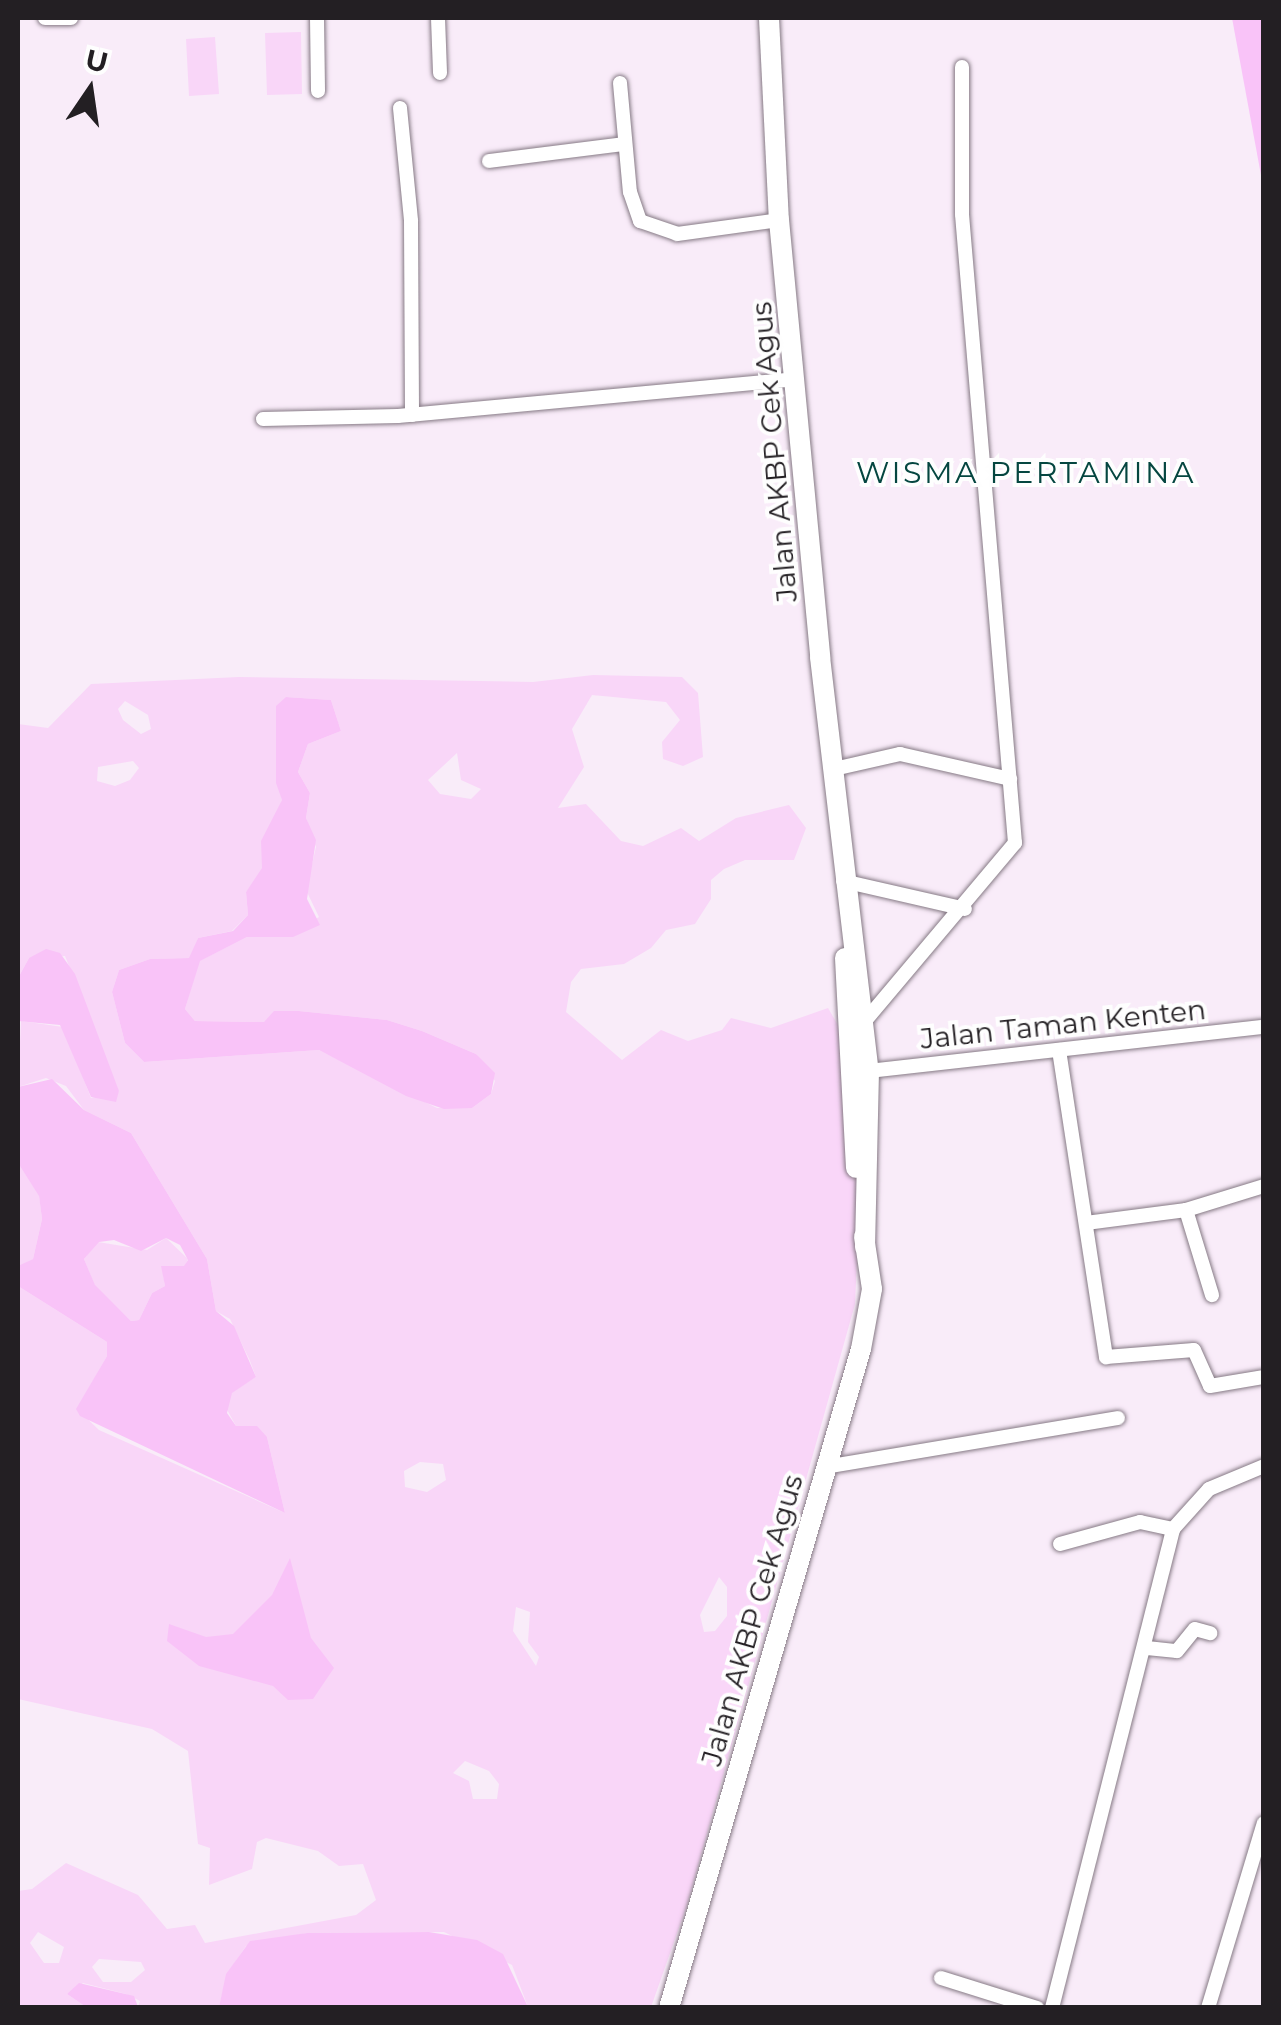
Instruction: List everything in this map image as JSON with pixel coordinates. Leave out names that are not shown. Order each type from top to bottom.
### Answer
[{"type":"main road","name":"Jalan AKBP Cek Agus","points":[[768,18],[779,220],[794,379],[844,881],[869,1071],[865,1247]]},
{"type":"main road","name":"Jalan AKBP Cek Agus","points":[[669,2008],[825,1468],[872,1289],[846,1075],[844,881]]},
{"type":"street","points":[[44,18],[70,18]]},
{"type":"street","points":[[317,18],[318,91]]},
{"type":"street","points":[[438,18],[440,74]]},
{"type":"street","points":[[865,1022],[1014,850],[962,214],[962,67]]},
{"type":"street","points":[[620,83],[634,211],[654,229],[695,233],[779,220]]},
{"type":"street","points":[[400,108],[411,221],[412,415]]},
{"type":"street","points":[[489,161],[624,144]]},
{"type":"street","points":[[263,419],[412,415],[794,379]]},
{"type":"street","points":[[834,769],[900,754],[1010,778]]},
{"type":"street","points":[[844,881],[965,909]]},
{"type":"street","name":"Jalan Taman Kenten","points":[[869,1071],[1264,1027]]},
{"type":"street","points":[[1059,1050],[1106,1352],[1113,1360],[1194,1350],[1212,1387],[1264,1377]]},
{"type":"street","points":[[1086,1223],[1186,1210],[1264,1186]]},
{"type":"street","points":[[1186,1210],[1212,1295]]},
{"type":"street","points":[[825,1468],[1118,1418]]},
{"type":"street","points":[[1052,2008],[1147,1648],[1173,1529],[1208,1489],[1264,1466]]},
{"type":"street","points":[[1060,1544],[1140,1522],[1173,1529]]},
{"type":"street","points":[[1147,1648],[1177,1650],[1195,1629],[1210,1633]]},
{"type":"street","points":[[1208,2008],[1264,1822]]},
{"type":"street","points":[[941,1978],[1037,2008]]},
{"type":"shaded area","points":[[1232,18],[1263,18],[1263,186]]},
{"type":"shaded area","points":[[301,32],[302,94],[267,95],[265,33]]},
{"type":"shaded area","points":[[215,37],[219,94],[189,96],[186,39]]},
{"type":"shaded area","points":[[593,675],[682,677],[698,693],[703,757],[683,766],[663,759],[662,742],[680,720],[666,702],[592,695],[572,729],[584,767],[558,808],[586,804],[621,841],[643,846],[681,828],[699,841],[736,818],[789,805],[806,828],[794,860],[745,860],[711,880],[711,899],[695,924],[666,930],[651,948],[624,964],[581,969],[571,982],[566,1012],[622,1060],[661,1030],[688,1041],[722,1030],[731,1018],[771,1028],[828,1008],[842,1032],[861,1174],[855,1304],[687,1905],[651,2007],[528,2007],[512,1965],[444,1932],[429,1932],[307,1933],[246,1946],[227,1974],[219,2007],[138,2007],[140,2001],[126,1994],[83,1983],[67,1994],[86,2007],[18,2007],[18,1891],[32,1889],[66,1863],[138,1895],[167,1929],[195,1925],[205,1943],[356,1915],[376,1900],[363,1864],[339,1866],[318,1851],[266,1838],[257,1842],[252,1869],[209,1885],[210,1848],[198,1844],[188,1751],[152,1729],[18,1699],[18,1286],[107,1342],[107,1356],[77,1409],[99,1430],[285,1513],[267,1437],[236,1426],[225,1406],[232,1392],[256,1377],[250,1361],[230,1319],[216,1311],[207,1259],[131,1133],[84,1110],[66,1086],[46,1078],[18,1087],[21,1021],[63,1027],[91,1098],[119,1092],[65,956],[29,958],[18,978],[18,724],[48,728],[91,684],[239,677],[533,682]],"holes":[[[286,697],[331,700],[341,731],[308,744],[298,772],[310,793],[306,818],[316,847],[306,890],[319,917],[285,937],[247,937],[199,961],[185,1009],[195,1021],[264,1022],[299,1011],[387,1020],[476,1054],[495,1081],[491,1094],[472,1108],[437,1108],[319,1050],[144,1062],[125,1043],[112,992],[119,970],[150,959],[190,958],[198,938],[232,931],[248,915],[246,892],[260,875],[282,800],[276,760]],[[125,701],[148,715],[151,729],[141,734],[123,720],[118,709]],[[457,753],[461,780],[481,789],[471,799],[440,794],[428,780]],[[133,761],[139,768],[130,780],[115,786],[97,781],[98,767]],[[420,1462],[443,1464],[446,1480],[427,1492],[405,1487],[404,1471]],[[719,1577],[727,1587],[727,1616],[715,1631],[704,1632],[700,1615]],[[516,1607],[530,1612],[528,1642],[539,1657],[536,1666],[513,1631]],[[465,1761],[489,1771],[499,1784],[497,1799],[473,1799],[469,1781],[453,1773]],[[38,1932],[64,1947],[59,1963],[44,1963],[30,1943]],[[99,1959],[141,1962],[145,1970],[131,1982],[103,1982],[92,1967]]]},
{"type":"shaded area","points":[[286,697],[331,700],[341,731],[308,744],[298,772],[310,793],[306,818],[316,840],[307,899],[320,925],[293,937],[247,937],[200,961],[185,1009],[195,1021],[264,1022],[274,1011],[299,1011],[387,1020],[422,1031],[476,1054],[495,1073],[491,1094],[472,1108],[444,1109],[406,1096],[319,1050],[144,1062],[125,1043],[112,992],[119,970],[150,959],[189,958],[198,938],[233,931],[248,915],[246,892],[262,868],[261,841],[282,800],[276,783],[276,706]]},
{"type":"shaded area","points":[[46,949],[60,953],[75,974],[119,1091],[116,1102],[91,1097],[60,1025],[18,1021],[18,978],[29,958]]},
{"type":"shaded area","points":[[52,1079],[84,1110],[131,1133],[207,1259],[216,1311],[234,1326],[256,1377],[232,1393],[227,1413],[236,1426],[257,1426],[267,1437],[285,1513],[80,1416],[76,1409],[107,1356],[107,1342],[18,1286],[18,1266],[33,1259],[42,1219],[39,1196],[18,1163],[18,1087]],"holes":[[[166,1238],[180,1245],[188,1260],[184,1266],[161,1266],[165,1286],[152,1293],[139,1320],[131,1321],[95,1285],[84,1259],[99,1242],[114,1240],[141,1251]]]},
{"type":"shaded area","points":[[18,1163],[39,1195],[42,1219],[33,1259],[20,1266]]},
{"type":"shaded area","points":[[166,1238],[188,1259],[185,1266],[162,1266],[165,1286],[152,1293],[139,1320],[131,1321],[95,1286],[84,1259],[98,1242],[147,1250]]},
{"type":"shaded area","points":[[290,1558],[311,1638],[334,1668],[313,1699],[288,1700],[273,1686],[199,1666],[167,1641],[169,1624],[206,1637],[233,1634],[272,1595]]},
{"type":"shaded area","points":[[429,1932],[477,1940],[503,1954],[528,2007],[219,2007],[226,1974],[250,1941],[307,1933]]},
{"type":"shaded area","points":[[79,1983],[134,1996],[138,2007],[86,2007],[67,1994]]},
{"type":"district","name":"WISMA PERTAMINA","points":[[1026,473]]}]
